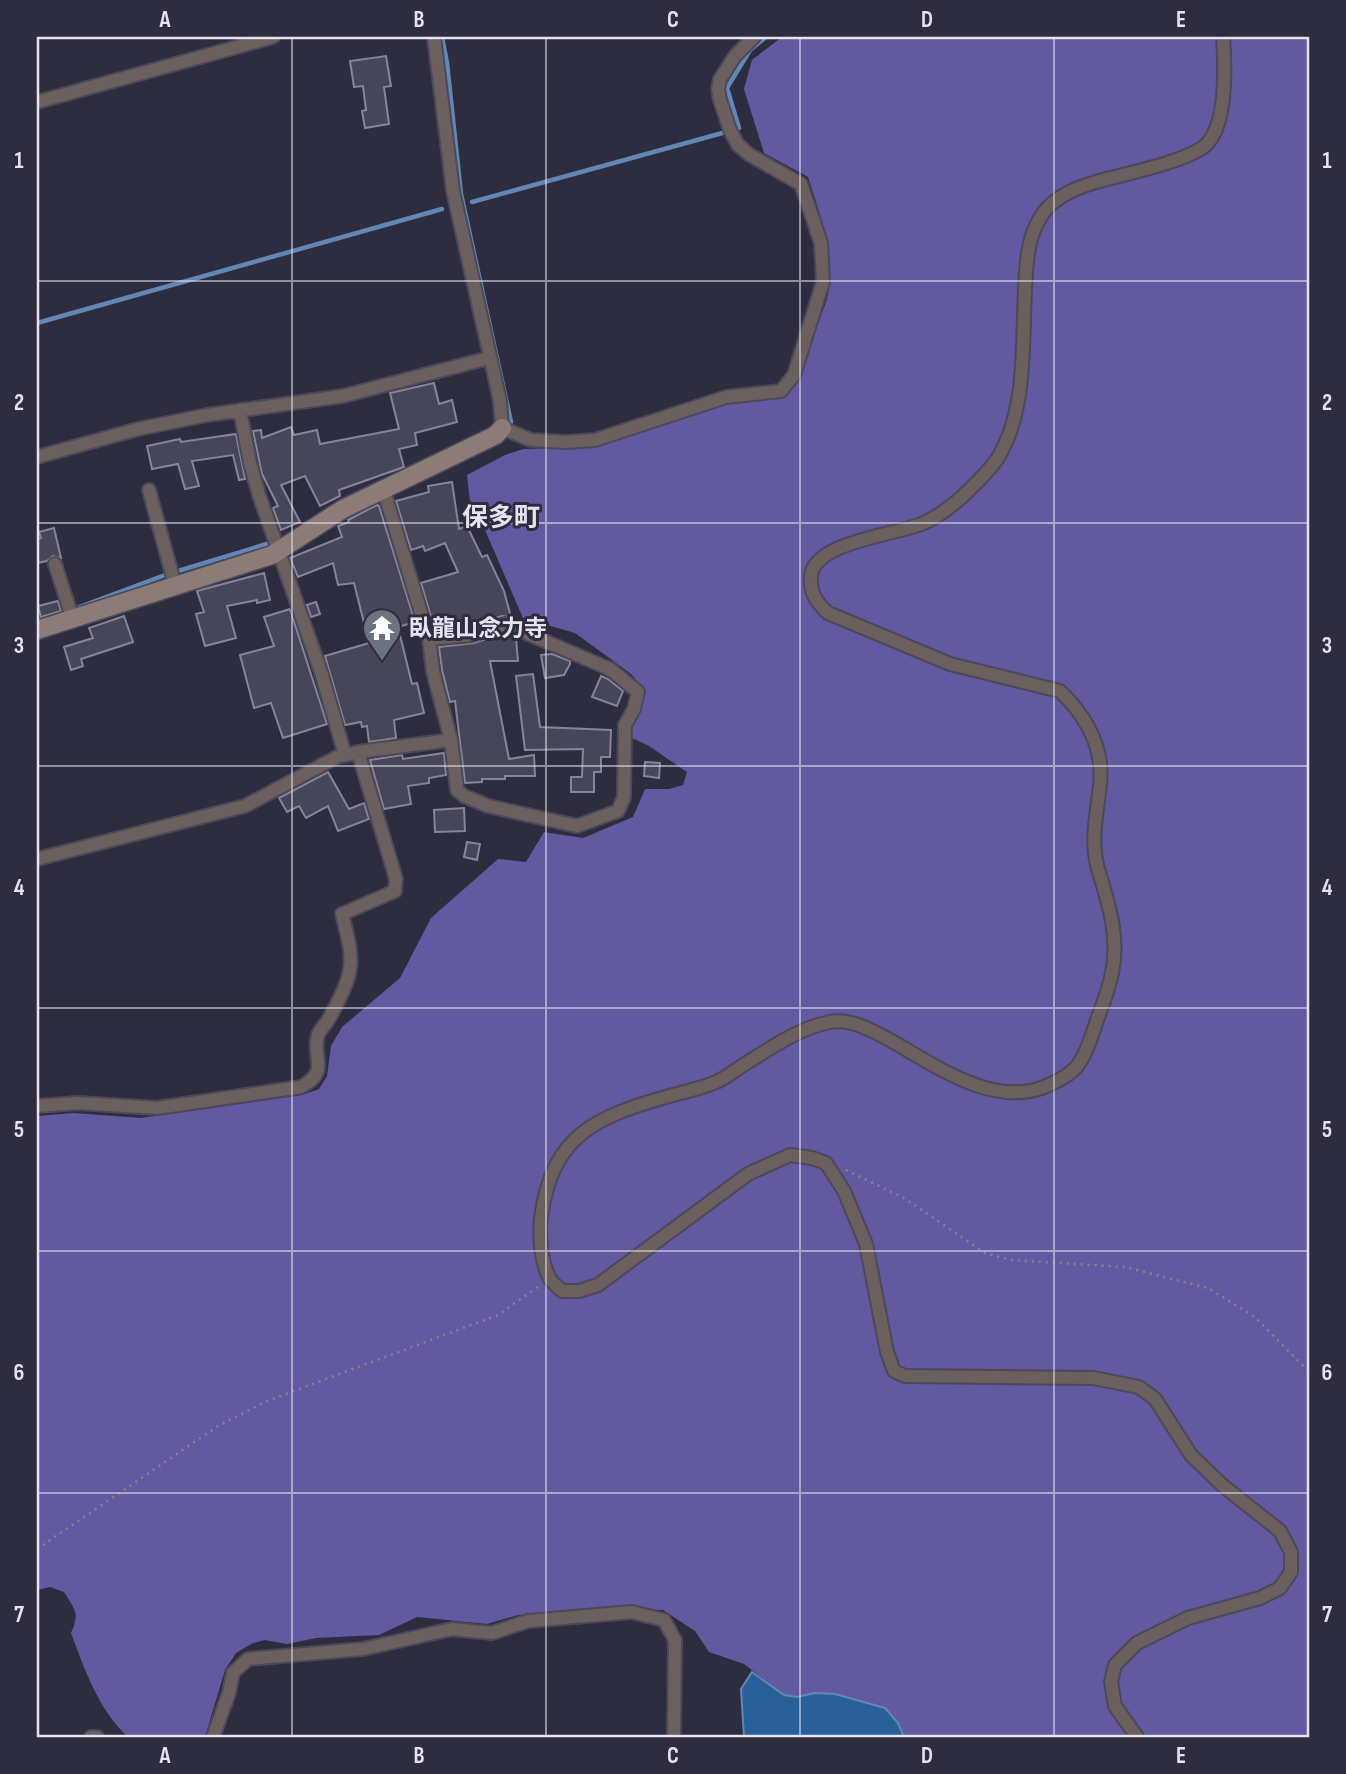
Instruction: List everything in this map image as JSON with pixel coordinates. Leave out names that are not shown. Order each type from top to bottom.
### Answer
[{"type":"street","points":[[37,102],[273,37]]},
{"type":"street","points":[[434,37],[453,191],[506,430]]},
{"type":"street","points":[[37,630],[73,620],[173,577],[272,555],[343,509],[385,496],[506,430],[531,440],[595,440],[726,397],[781,391],[794,374],[823,282],[821,243],[801,184],[750,155],[738,145],[730,130],[718,89],[720,79],[735,56],[754,37]]},
{"type":"street","points":[[1137,1737],[1115,1706],[1111,1682],[1115,1665],[1137,1643],[1188,1618],[1261,1598],[1280,1588],[1291,1573],[1291,1552],[1280,1531],[1222,1485],[1191,1455],[1155,1399],[1139,1387],[1093,1378],[905,1376],[894,1371],[887,1352],[866,1244],[844,1191],[826,1163],[812,1157],[790,1156],[748,1174],[598,1285],[579,1291],[562,1291],[550,1278],[542,1252],[541,1224],[544,1194],[558,1161],[580,1133],[625,1108],[717,1082],[764,1052],[810,1028],[834,1021],[865,1026],[961,1079],[1002,1092],[1035,1090],[1063,1079],[1084,1060],[1112,972],[1114,951],[1113,921],[1094,856],[1094,827],[1101,782],[1099,758],[1089,725],[1060,691],[950,664],[828,613],[817,602],[810,589],[811,569],[819,558],[842,545],[926,522],[961,498],[998,458],[1012,427],[1020,376],[1026,268],[1031,239],[1040,217],[1056,200],[1081,186],[1186,156],[1205,147],[1217,126],[1225,74],[1223,37]]},
{"type":"street","points":[[37,457],[138,429],[240,410],[343,396],[489,358]]},
{"type":"street","points":[[240,410],[250,463],[321,672],[345,755]]},
{"type":"street","points":[[149,490],[173,577]]},
{"type":"street","points":[[385,496],[429,639],[433,672],[451,740],[457,790],[464,796],[488,806],[577,826],[618,810],[624,797],[625,725],[634,709],[638,692],[610,669],[505,624],[472,635],[429,639]]},
{"type":"street","points":[[55,564],[73,620]]},
{"type":"street","points":[[37,859],[245,806],[345,755],[451,740]]},
{"type":"street","points":[[37,1106],[78,1103],[157,1108],[301,1087],[315,1077],[319,1061],[318,1034],[329,1020],[349,979],[352,966],[342,914],[395,891],[396,879],[358,752]]},
{"type":"street","points":[[213,1737],[229,1693],[233,1673],[248,1659],[363,1649],[452,1629],[492,1633],[528,1621],[632,1612],[664,1620],[675,1640],[674,1737]]},
{"type":"path","points":[[826,1163],[856,1173],[904,1198],[985,1253],[1011,1260],[1125,1268],[1208,1288],[1255,1317],[1309,1372]]},
{"type":"path","points":[[37,1549],[218,1426],[267,1401],[498,1315],[550,1278]]},
{"type":"shaded area","points":[[782,37],[1309,37],[1309,1737],[904,1737],[898,1723],[885,1708],[835,1694],[815,1693],[797,1697],[784,1695],[744,1664],[709,1652],[695,1631],[663,1610],[619,1609],[570,1617],[518,1615],[487,1624],[417,1617],[379,1635],[316,1638],[287,1644],[265,1640],[253,1643],[236,1653],[225,1670],[205,1737],[128,1737],[100,1702],[87,1675],[71,1633],[76,1616],[71,1603],[64,1592],[50,1587],[37,1590],[37,1116],[74,1113],[141,1118],[302,1095],[319,1089],[327,1076],[331,1046],[342,1027],[400,978],[431,918],[498,859],[526,862],[544,832],[583,838],[633,817],[645,789],[669,789],[683,785],[687,772],[649,746],[628,736],[646,692],[631,674],[575,633],[523,618],[482,523],[471,510],[467,475],[505,455],[523,449],[595,447],[727,403],[782,398],[788,391],[805,360],[827,299],[830,268],[826,237],[808,177],[764,153],[744,89],[752,60]]},
{"type":"water","points":[[752,1672],[784,1695],[797,1697],[815,1693],[835,1694],[885,1708],[898,1723],[904,1737],[744,1737],[741,1689]]},
{"type":"building","points":[[386,56],[391,86],[384,87],[389,124],[365,128],[362,111],[366,110],[363,86],[354,87],[350,61]]},
{"type":"building","points":[[434,383],[439,404],[452,400],[457,422],[415,433],[417,445],[399,449],[404,467],[339,490],[340,496],[320,506],[305,476],[281,485],[300,522],[281,530],[273,508],[278,506],[262,474],[253,431],[261,430],[262,438],[291,427],[294,435],[317,430],[320,444],[399,429],[390,393]]},
{"type":"building","points":[[236,434],[245,479],[239,480],[233,455],[192,461],[199,486],[185,489],[178,464],[152,469],[147,446],[180,439],[181,442]]},
{"type":"building","points":[[452,482],[459,529],[467,526],[482,557],[487,555],[504,591],[511,617],[502,616],[470,626],[435,630],[421,583],[458,572],[445,543],[425,551],[423,546],[411,550],[396,501],[429,492],[428,486]]},
{"type":"building","points":[[377,505],[415,622],[398,627],[412,684],[417,683],[424,713],[394,720],[396,738],[369,742],[367,726],[362,727],[361,722],[345,725],[325,656],[369,643],[354,583],[338,585],[333,563],[298,577],[290,558],[342,537],[338,526]]},
{"type":"building","points":[[54,528],[61,558],[53,556],[47,561],[37,563],[37,539],[41,538],[39,532]]},
{"type":"building","points":[[264,573],[270,600],[227,606],[236,638],[205,646],[196,614],[204,612],[197,591]]},
{"type":"building","points":[[58,601],[61,611],[41,617],[38,606]]},
{"type":"building","points":[[316,602],[320,614],[311,617],[307,605]]},
{"type":"building","points":[[290,609],[327,724],[283,738],[271,703],[254,708],[240,655],[274,646],[264,617]]},
{"type":"building","points":[[124,616],[133,642],[81,659],[83,666],[71,670],[64,647],[93,638],[89,628]]},
{"type":"building","points":[[505,633],[516,638],[518,661],[490,661],[509,759],[534,755],[535,776],[505,776],[505,779],[482,779],[482,782],[465,783],[455,701],[450,702],[439,647],[474,643]]},
{"type":"building","points":[[552,654],[570,661],[570,664],[564,675],[545,678],[541,655]]},
{"type":"building","points":[[533,674],[540,727],[611,730],[610,757],[601,757],[601,772],[594,772],[594,792],[571,792],[571,777],[582,777],[583,749],[525,750],[516,676]]},
{"type":"building","points":[[601,676],[623,691],[617,706],[592,697]]},
{"type":"building","points":[[444,753],[446,775],[429,778],[429,783],[408,786],[411,804],[384,809],[370,760],[402,755],[403,759]]},
{"type":"building","points":[[645,762],[660,763],[659,778],[644,776]]},
{"type":"building","points":[[328,772],[349,809],[364,803],[369,819],[338,831],[328,806],[306,818],[299,806],[287,812],[279,798]]},
{"type":"building","points":[[464,808],[465,831],[435,832],[434,810]]},
{"type":"building","points":[[467,842],[480,844],[477,860],[464,857]]},
{"type":"waterway","points":[[442,37],[461,194],[511,422],[509,427]]},
{"type":"waterway","points":[[737,129],[739,128],[727,88],[750,50],[766,37]]},
{"type":"waterway","points":[[472,202],[726,132]]},
{"type":"waterway","points":[[37,323],[442,209]]},
{"type":"waterway","points":[[74,609],[165,575],[270,543]]},
{"type":"place","name":"臥龍山念力寺","points":[[382,662]]},
{"type":"district","name":"保多町","points":[[501,517]]}]
